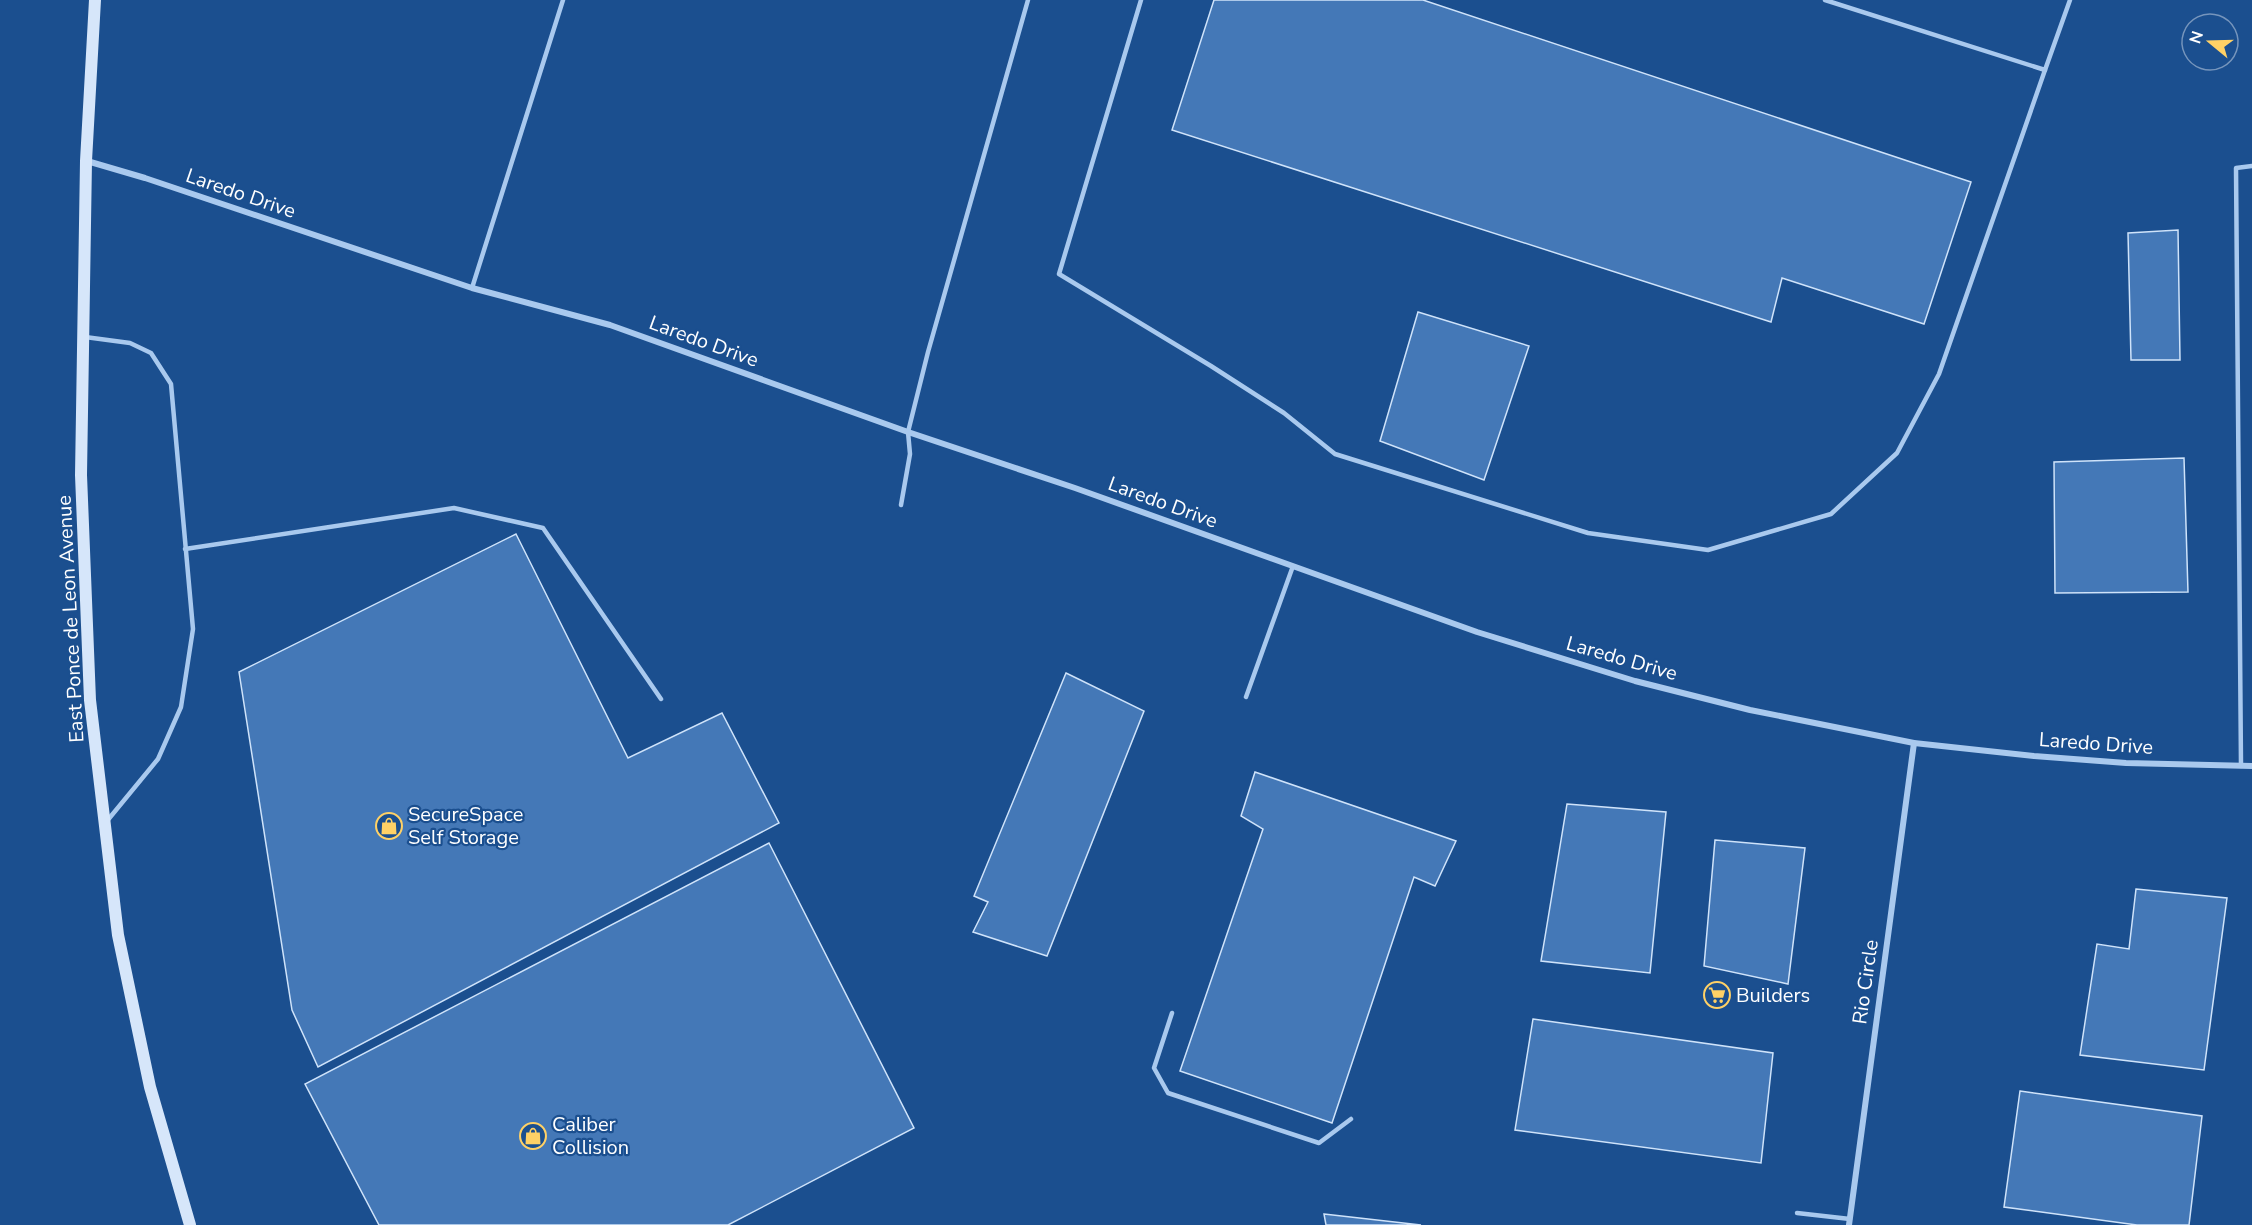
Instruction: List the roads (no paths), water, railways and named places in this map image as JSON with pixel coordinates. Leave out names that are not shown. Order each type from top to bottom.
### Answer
[{"type":"main road","name":"East Ponce de Leon Avenue","points":[[95,0],[86,161],[81,475],[90,700],[120,946],[150,1087],[190,1225]]},
{"type":"street","name":"Laredo Drive","points":[[86,161],[145,178],[472,288],[610,325],[1477,632],[1635,681],[1750,710],[1914,743],[2126,763],[2252,766]]},
{"type":"street","name":"Rio Circle","points":[[1850,1222],[1914,743]]},
{"type":"lane","points":[[472,288],[563,0]]},
{"type":"lane","points":[[901,504],[910,454],[908,432],[938,312],[1028,0]]},
{"type":"lane","points":[[1141,0],[1059,274],[1284,413],[1335,454],[1588,533],[1708,550],[1831,514],[1897,453],[1939,374],[2070,0]]},
{"type":"lane","points":[[1825,0],[2045,70]]},
{"type":"lane","points":[[2241,766],[2236,168],[2252,166]]},
{"type":"lane","points":[[83,337],[130,344],[151,353],[171,384],[193,629],[181,707],[158,759],[105,823]]},
{"type":"lane","points":[[185,549],[454,508],[543,528],[661,699]]},
{"type":"lane","points":[[1246,697],[1293,566]]},
{"type":"lane","points":[[1172,1013],[1154,1068],[1168,1093],[1319,1143],[1351,1119]]},
{"type":"lane","points":[[1797,1213],[1850,1222]]},
{"type":"place","name":"SecureSpace Self Storage","points":[[389,826]]},
{"type":"place","name":"Builders","points":[[1717,995]]},
{"type":"place","name":"Caliber Collision","points":[[533,1136]]}]
